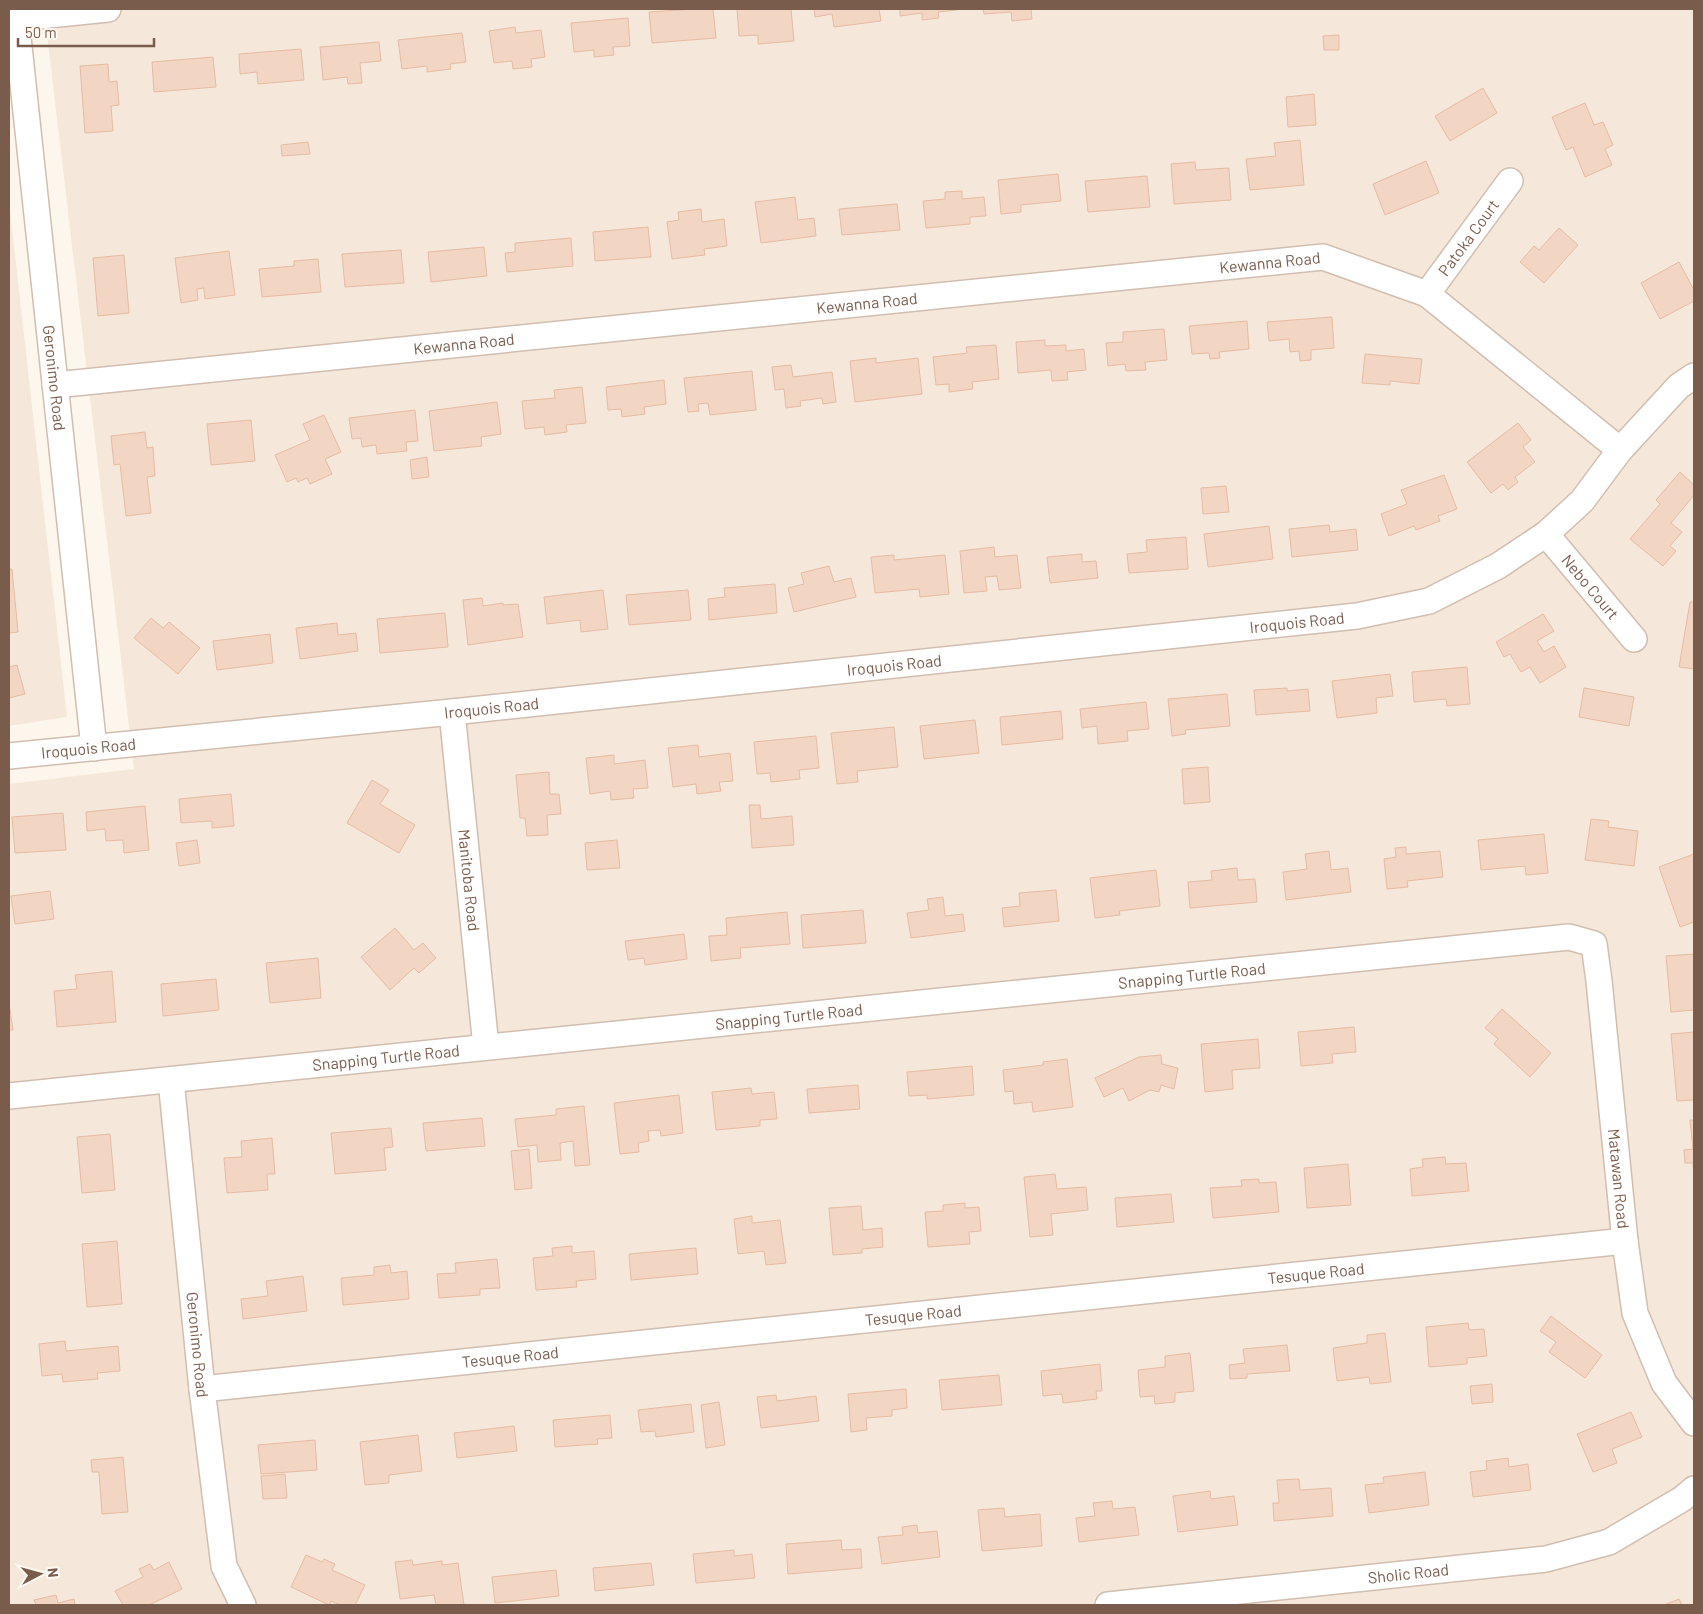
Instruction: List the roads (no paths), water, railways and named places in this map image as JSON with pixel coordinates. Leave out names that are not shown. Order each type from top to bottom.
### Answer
[{"type":"street","points":[[13,15],[108,9]]},
{"type":"street","name":"Geronimo Road","points":[[13,15],[56,385],[94,748]]},
{"type":"street","name":"Patoka Court","points":[[1427,294],[1510,181]]},
{"type":"street","name":"Kewanna Road","points":[[56,385],[1324,257],[1427,294],[1620,450]]},
{"type":"street","name":"Iroquois Road","points":[[9,756],[452,712],[1357,616],[1429,601],[1498,566],[1546,534],[1582,501],[1620,450],[1679,386],[1694,376]]},
{"type":"street","name":"Nebo Court","points":[[1546,534],[1634,638]]},
{"type":"street","name":"Manitoba Road","points":[[452,712],[486,1048]]},
{"type":"street","name":"Snapping Turtle Road","points":[[9,1096],[1569,937]]},
{"type":"street","name":"Matawan Road","points":[[1569,937],[1594,944],[1625,1241],[1635,1314],[1664,1383],[1694,1423]]},
{"type":"street","name":"Geronimo Road","points":[[171,1080],[202,1389],[224,1566],[244,1605]]},
{"type":"street","name":"Tesuque Road","points":[[202,1389],[1625,1241]]},
{"type":"street","name":"Sholic Road","points":[[1108,1605],[1546,1559],[1609,1542],[1682,1499],[1694,1489]]}]
